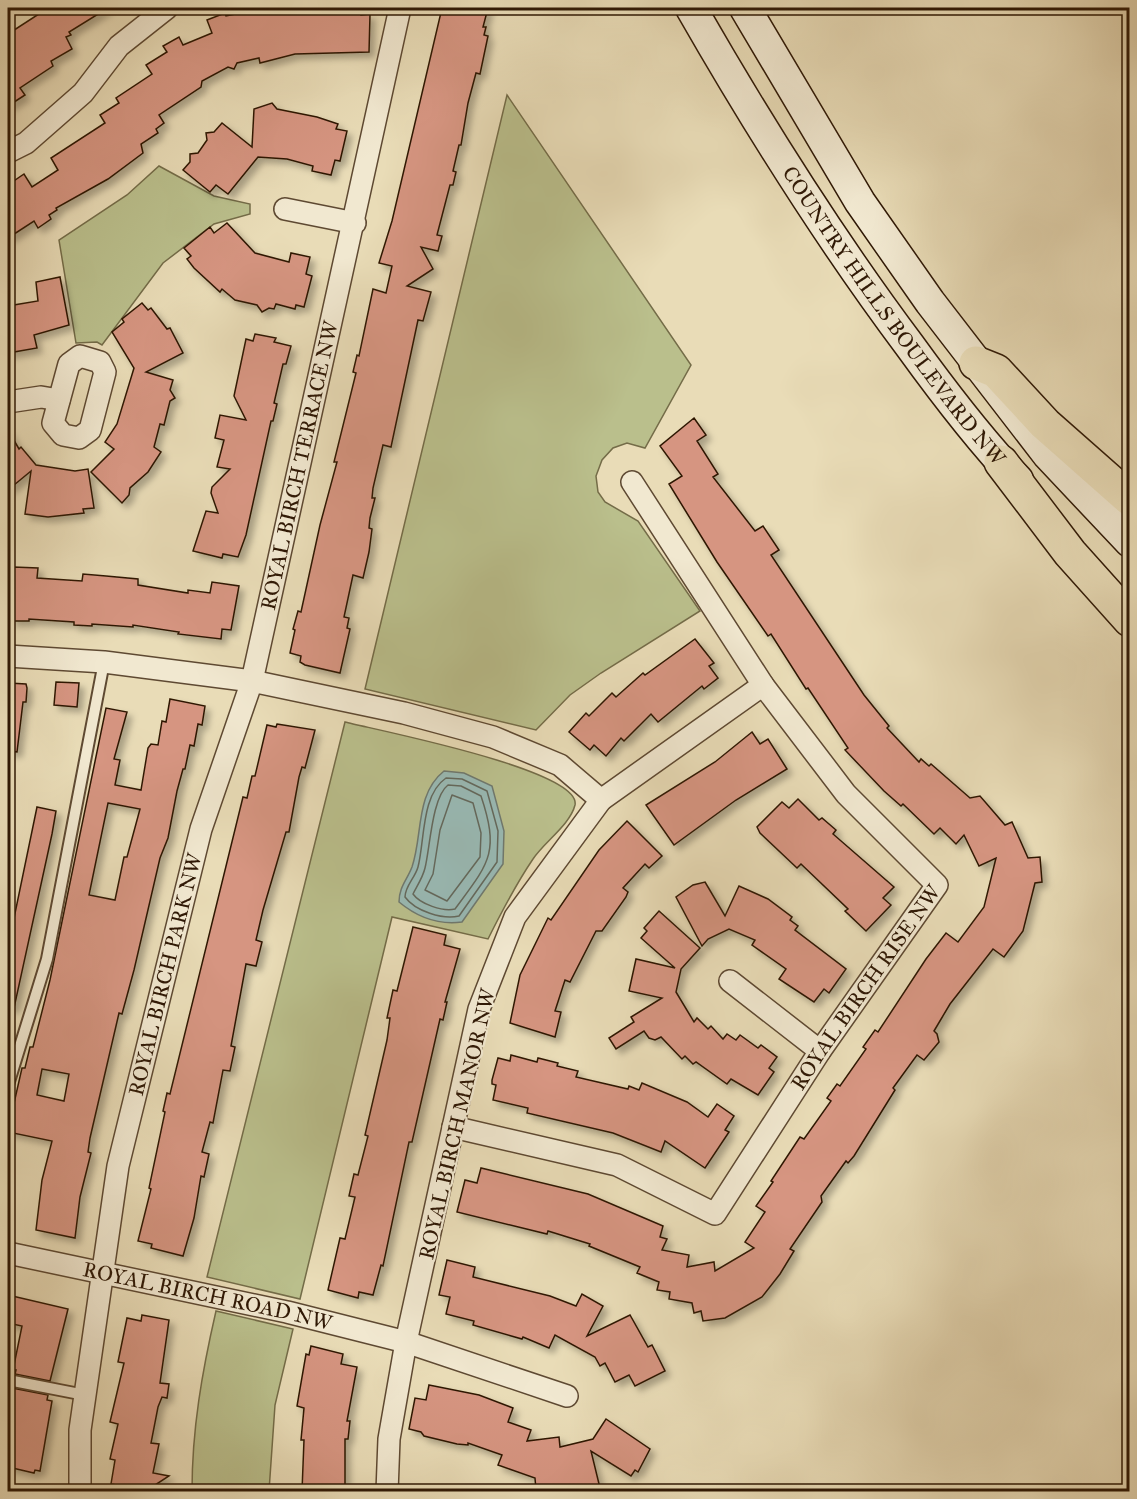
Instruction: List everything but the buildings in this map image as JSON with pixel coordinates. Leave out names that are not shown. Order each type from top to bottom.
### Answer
[{"type":"highway","points":[[976,363],[996,371],[1045,424],[1130,499]]},
{"type":"highway","points":[[1001,462],[1070,553],[1130,620]]},
{"type":"main road","name":"COUNTRY HILLS BOULEVARD NW","points":[[691,8],[749,108],[856,275],[984,445],[1130,598]]},
{"type":"main road","name":"COUNTRY HILLS BOULEVARD NW","points":[[745,8],[860,202],[976,363],[1048,454],[1130,542]]},
{"type":"street","points":[[8,152],[26,143],[83,93],[119,46],[167,8]]},
{"type":"street","name":"ROYAL BIRCH TERRACE NW","points":[[252,681],[355,223],[400,8]]},
{"type":"street","points":[[285,209],[355,223]]},
{"type":"street","points":[[8,402],[41,397],[59,400]]},
{"type":"street","points":[[8,656],[104,662],[252,681],[404,713],[493,737],[560,765],[601,800],[763,685],[632,482]]},
{"type":"street","name":"ROYAL BIRCH PARK NW","points":[[80,1491],[80,1430],[118,1166],[201,829],[252,681]]},
{"type":"street","name":"ROYAL BIRCH RISE NW","points":[[453,1127],[617,1165],[715,1214],[820,1051],[937,885],[846,794],[763,685]]},
{"type":"street","name":"ROYAL BIRCH MANOR NW","points":[[387,1491],[389,1438],[406,1342],[479,1010],[515,917],[601,800]]},
{"type":"street","points":[[730,981],[820,1051]]},
{"type":"street","name":"ROYAL BIRCH ROAD NW","points":[[8,1253],[287,1312],[406,1342],[567,1396]]},
{"type":"lane","points":[[8,1085],[48,959],[104,662]]},
{"type":"lane","points":[[8,1380],[86,1395]]},
{"type":"green space","points":[[507,95],[691,365],[645,448],[627,443],[613,448],[602,460],[596,476],[598,492],[605,502],[638,521],[700,611],[570,695],[536,730],[365,689]]},
{"type":"green space","points":[[159,166],[214,196],[250,204],[250,214],[214,224],[163,263],[102,345],[97,342],[76,343],[59,240],[127,195]]},
{"type":"green space","points":[[345,722],[474,753],[513,765],[546,778],[568,792],[575,805],[568,819],[527,868],[488,939],[392,917],[300,1299],[207,1277]]},
{"type":"green space","points":[[216,1311],[293,1329],[275,1405],[269,1491],[192,1491],[199,1401]]},
{"type":"water","points":[[444,771],[464,773],[492,786],[504,831],[503,864],[462,922],[453,923],[429,919],[399,902],[402,888],[412,867],[428,791]]}]
